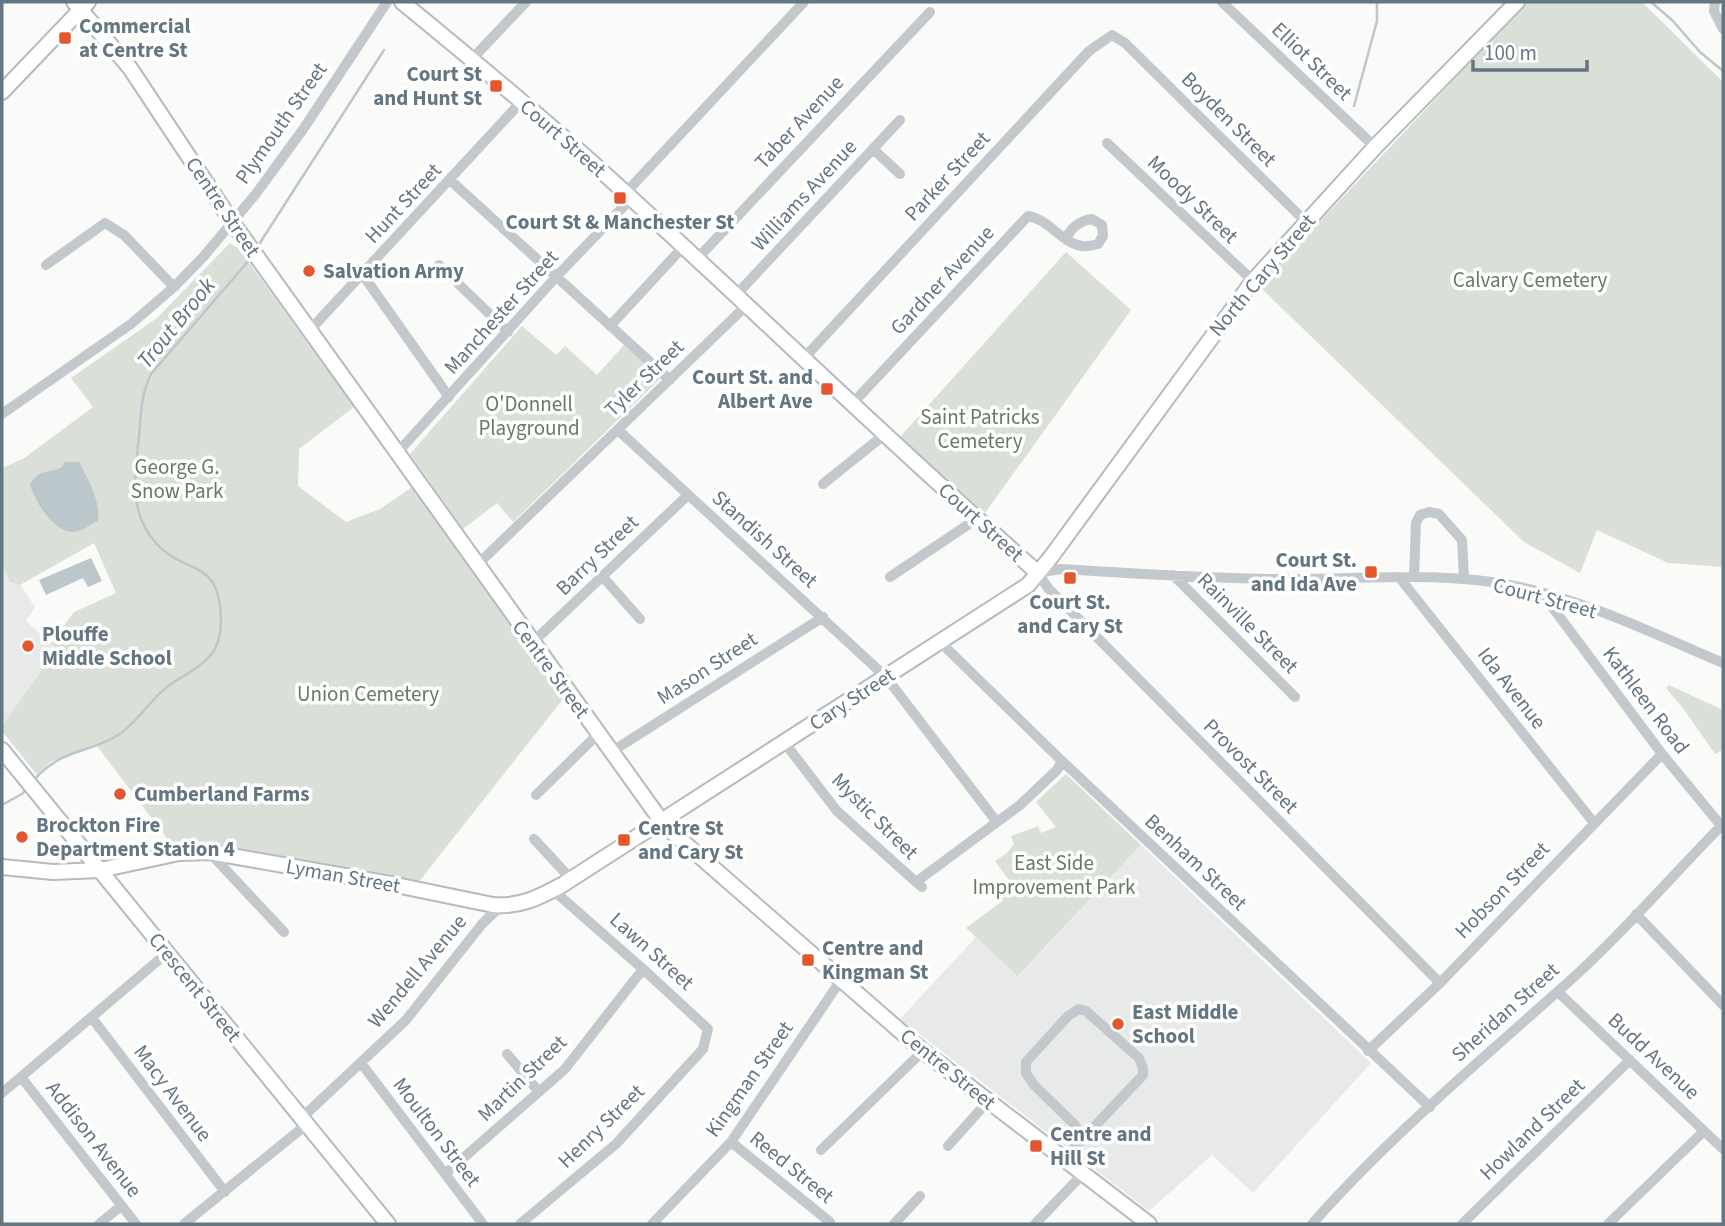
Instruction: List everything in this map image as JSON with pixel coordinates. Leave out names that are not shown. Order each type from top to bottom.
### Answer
[{"type":"main road","name":"Court Street","points":[[402,2],[472,59],[628,196],[884,435],[1038,573]]},
{"type":"main road","name":"North Cary Street","points":[[1038,573],[1253,281],[1375,147],[1517,2]]},
{"type":"main road","name":"Centre Street","points":[[80,4],[130,68],[232,222],[661,820],[923,1051],[1149,1224]]},
{"type":"main road","points":[[2,92],[80,4]]},
{"type":"main road","name":"Cary Street","points":[[661,820],[1022,589],[1038,573]]},
{"type":"main road","name":"Crescent Street","points":[[3,753],[388,1224]]},
{"type":"main road","name":"Lyman Street","points":[[2,867],[53,872],[100,870],[179,853],[209,852],[501,906],[526,903],[552,890],[661,820]]},
{"type":"street","name":"Plymouth Street","points":[[2,414],[131,324],[174,288],[255,195],[304,128],[387,2]]},
{"type":"street","points":[[472,59],[526,2]]},
{"type":"street","name":"Manchester Street","points":[[398,452],[556,277],[626,204],[632,186],[804,2]]},
{"type":"street","name":"Elliot Street","points":[[1222,2],[1375,147]]},
{"type":"street","points":[[1715,2],[1714,11],[1723,29]]},
{"type":"street","name":"Taber Avenue","points":[[696,259],[930,12]]},
{"type":"street","name":"Parker Street","points":[[804,358],[1089,51],[1112,35],[1125,43]]},
{"type":"street","name":"Boyden Street","points":[[1125,43],[1306,222]]},
{"type":"street","name":"Hunt Street","points":[[310,330],[522,102]]},
{"type":"street","name":"Williams Avenue","points":[[741,300],[900,120]]},
{"type":"street","name":"Moody Street","points":[[1107,143],[1253,281]]},
{"type":"street","points":[[873,149],[900,174]]},
{"type":"street","points":[[450,180],[670,380]]},
{"type":"street","name":"Gardner Avenue","points":[[852,404],[1028,216],[1038,217],[1066,239]]},
{"type":"street","points":[[46,265],[105,223],[124,235],[174,288]]},
{"type":"street","points":[[610,326],[683,247]]},
{"type":"street","points":[[439,264],[508,332]]},
{"type":"street","points":[[363,275],[449,397]]},
{"type":"street","name":"Tyler Street","points":[[477,565],[670,380],[741,300]]},
{"type":"street","name":"Standish Street","points":[[618,430],[886,677],[996,821]]},
{"type":"street","points":[[823,484],[884,435]]},
{"type":"street","name":"Barry Street","points":[[533,643],[688,495]]},
{"type":"street","points":[[1414,576],[1416,523],[1420,515],[1429,512],[1439,514],[1462,540],[1464,578]]},
{"type":"street","points":[[890,577],[978,518]]},
{"type":"street","points":[[1060,545],[1063,558],[1075,570]]},
{"type":"street","name":"Court Street","points":[[1038,573],[1060,569],[1280,580],[1414,576],[1464,578],[1541,592],[1591,608],[1723,663]]},
{"type":"street","name":"Provost Street","points":[[1038,573],[1048,588],[1440,983]]},
{"type":"street","name":"Rainville Street","points":[[1173,575],[1296,697]]},
{"type":"street","points":[[603,577],[640,619]]},
{"type":"street","name":"Ida Avenue","points":[[1399,577],[1594,823]]},
{"type":"street","name":"Kathleen Road","points":[[1541,592],[1662,754],[1722,827]]},
{"type":"street","name":"Mason Street","points":[[611,752],[823,617]]},
{"type":"street","name":"Benham Street","points":[[940,642],[1062,761],[1430,1107]]},
{"type":"street","points":[[536,795],[598,734]]},
{"type":"street","name":"Mystic Street","points":[[784,742],[837,811],[919,885],[996,821]]},
{"type":"street","name":"Hobson Street","points":[[1368,1051],[1440,983],[1662,754]]},
{"type":"street","points":[[996,821],[1020,805],[1057,770],[1062,761]]},
{"type":"street","name":"Sheridan Street","points":[[1312,1224],[1339,1194],[1430,1107],[1558,992],[1722,827]]},
{"type":"street","points":[[534,839],[571,879]]},
{"type":"street","points":[[209,852],[284,932]]},
{"type":"street","name":"Lawn Street","points":[[552,890],[708,1029],[703,1049]]},
{"type":"street","name":"Wendell Avenue","points":[[184,1224],[301,1129],[307,1112],[407,1020],[482,924],[501,906]]},
{"type":"street","points":[[1636,914],[1723,1005]]},
{"type":"street","points":[[2,1093],[167,953]]},
{"type":"street","name":"Martin Street","points":[[445,1174],[565,1069],[643,969]]},
{"type":"street","name":"Kingman Street","points":[[652,1224],[731,1142],[841,980]]},
{"type":"street","name":"Budd Avenue","points":[[1558,992],[1723,1149]]},
{"type":"street","points":[[1064,1159],[1143,1075],[1139,1058],[1086,1011],[1079,1009],[1068,1016],[1026,1062],[1026,1073],[1034,1085],[1074,1124],[1083,1138]]},
{"type":"street","name":"Macy Avenue","points":[[92,1018],[225,1192]]},
{"type":"street","name":"Henry Street","points":[[520,1224],[616,1144],[703,1049]]},
{"type":"street","points":[[821,1150],[923,1051]]},
{"type":"street","points":[[507,1054],[539,1092]]},
{"type":"street","name":"Howland Street","points":[[1462,1224],[1630,1060]]},
{"type":"street","name":"Moulton Street","points":[[361,1063],[483,1224]]},
{"type":"street","name":"Addison Avenue","points":[[21,1077],[136,1224]]},
{"type":"street","points":[[948,1146],[988,1101]]},
{"type":"street","points":[[1608,1224],[1704,1131]]},
{"type":"street","name":"Reed Street","points":[[731,1142],[830,1222]]},
{"type":"street","points":[[1035,1224],[1077,1180],[1081,1172]]},
{"type":"street","points":[[894,1224],[920,1196]]},
{"type":"street","points":[[99,1224],[121,1206]]},
{"type":"shaded area","points":[[65,462],[79,462],[93,490],[97,505],[98,521],[76,532],[66,531],[52,521],[36,499],[30,485],[39,474],[61,468]]},
{"type":"shaded area","points":[[91,558],[102,581],[88,587],[83,578],[46,595],[39,580]]},
{"type":"shaded area","name":"Plouffe Middle School","points":[[2,564],[10,582],[20,585],[35,607],[26,621],[56,648],[2,726]]},
{"type":"shaded area","name":"East Middle School","points":[[1141,845],[1371,1063],[1253,1193],[1212,1155],[1149,1211],[900,1019],[976,937],[1019,976]]},
{"type":"green space","name":"Calvary Cemetery","points":[[1527,2],[1642,2],[1723,82],[1723,567],[1668,563],[1597,530],[1580,573],[1524,542],[1259,286]]},
{"type":"green space","points":[[230,243],[239,249],[354,407],[299,449],[298,486],[346,522],[380,509],[412,487],[563,699],[417,884],[260,855],[172,845],[97,746],[50,762],[37,775],[2,731],[2,726],[56,649],[51,643],[74,612],[116,593],[94,543],[20,585],[10,582],[2,564],[2,468],[23,459],[93,407],[71,378],[157,318]]},
{"type":"green space","name":"Saint Patricks Cemetery","points":[[1066,252],[1131,310],[985,513],[900,437]]},
{"type":"green space","name":"O'Donnell Playground","points":[[522,326],[556,355],[565,346],[597,375],[624,345],[661,378],[513,522],[497,503],[463,529],[410,454]]},
{"type":"green space","points":[[1669,685],[1723,710],[1723,750],[1715,754],[1666,688]]},
{"type":"green space","name":"East Side Improvement Park","points":[[1066,774],[1141,845],[1018,976],[966,928],[1001,902],[996,894],[1011,883],[995,861],[1014,844],[1011,836],[1038,826],[1041,833],[1056,827],[1036,802]]},
{"type":"waterway","points":[[1354,106],[1377,21],[1377,2]]},
{"type":"waterway","points":[[1651,2],[1672,20],[1700,52],[1723,71]]},
{"type":"waterway","name":"Trout Brook","points":[[256,249],[384,50]]},
{"type":"waterway","name":"Trout Brook","points":[[34,780],[55,762],[107,741],[125,730],[167,687],[205,661],[217,644],[221,621],[215,586],[208,576],[167,553],[146,530],[137,505],[136,464],[142,404],[151,374],[251,258]]},
{"type":"waterway","name":"Trout Brook","points":[[2,805],[22,794],[28,787]]},
{"type":"place","name":"Commercial at Centre St","points":[[65,38]]},
{"type":"place","name":"Court St and Hunt St","points":[[496,86]]},
{"type":"place","name":"Court St & Manchester St","points":[[620,198]]},
{"type":"place","name":"Salvation Army","points":[[309,271]]},
{"type":"place","name":"Court St. and Albert Ave","points":[[827,389]]},
{"type":"place","name":"Court St. and Ida Ave","points":[[1371,572]]},
{"type":"place","name":"Court St. and Cary St","points":[[1070,578]]},
{"type":"place","name":"Plouffe Middle School","points":[[28,646]]},
{"type":"place","name":"Cumberland Farms","points":[[120,794]]},
{"type":"place","name":"Brockton Fire Department Station 4","points":[[22,837]]},
{"type":"place","name":"Centre St and Cary St","points":[[624,840]]},
{"type":"place","name":"Centre and Kingman St","points":[[808,960]]},
{"type":"place","name":"East Middle School","points":[[1118,1024]]},
{"type":"place","name":"Centre and Hill St","points":[[1036,1146]]},
{"type":"park label","name":"George G. Snow Park","points":[[177,479]]},
{"type":"park label","name":"Union Cemetery","points":[[368,694]]}]
